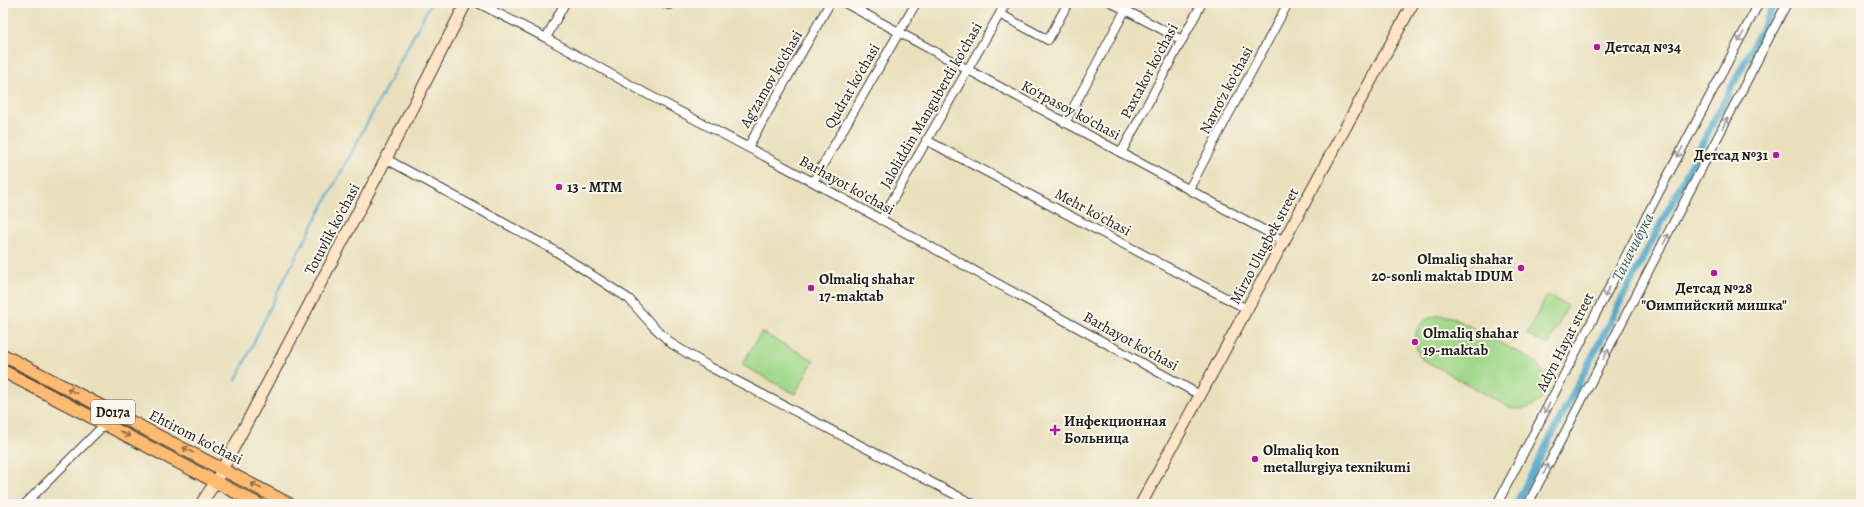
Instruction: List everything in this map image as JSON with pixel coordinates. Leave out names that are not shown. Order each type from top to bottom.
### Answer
[{"type":"main road","name":"Totuvlik ko'chasi","points":[[216,481],[386,159],[466,3]]},
{"type":"main road","name":"Mirzo Ulugbek street","points":[[1141,504],[1413,3]]},
{"type":"main road","name":"Ehtirom ko'chasi","points":[[3,355],[290,504]]},
{"type":"main road","name":"Ehtirom ko'chasi","points":[[3,371],[258,504]]},
{"type":"main road","points":[[201,504],[216,481]]},
{"type":"main road","points":[[210,504],[216,481]]},
{"type":"street","name":"Barhayot ko'chasi","points":[[478,3],[813,182],[1200,395]]},
{"type":"street","points":[[546,38],[565,3]]},
{"type":"street","name":"Ag‘zamov ko'chasi","points":[[748,147],[830,3]]},
{"type":"street","name":"Ko‘rpasoy ko'chasi","points":[[845,3],[1284,241]]},
{"type":"street","name":"Qudrat ko'chasi","points":[[813,182],[916,3]]},
{"type":"street","name":"Jaloliddin Manguberdi ko'chasi","points":[[881,220],[1006,3]]},
{"type":"street","points":[[1000,14],[1048,40],[1068,3]]},
{"type":"street","points":[[1112,3],[1127,6],[1182,40]]},
{"type":"street","name":"Paxtakor ko'chasi","points":[[1121,153],[1202,3]]},
{"type":"street","name":"Navro‘z ko'chasi","points":[[1189,190],[1288,3]]},
{"type":"street","name":"Adyn Hayat street","points":[[1497,504],[1646,216],[1759,3]]},
{"type":"street","points":[[1528,504],[1787,3]]},
{"type":"street","points":[[1064,123],[1127,6]]},
{"type":"street","name":"Mehr ko'chasi","points":[[926,140],[1247,309]]},
{"type":"street","points":[[386,159],[552,249],[629,299],[652,325],[672,344],[710,367],[973,504]]},
{"type":"street","points":[[25,504],[105,424]]},
{"type":"green space","points":[[1547,295],[1568,306],[1548,345],[1527,334]]},
{"type":"green space","points":[[1443,315],[1452,317],[1534,361],[1541,370],[1545,379],[1543,395],[1538,402],[1531,407],[1521,409],[1510,408],[1422,359],[1415,343],[1417,330],[1421,324],[1427,320]]},
{"type":"green space","points":[[761,332],[814,360],[795,394],[742,365]]},
{"type":"waterway","points":[[236,380],[280,287],[431,3]]},
{"type":"waterway","name":"Таначибука","points":[[1516,504],[1775,3]]},
{"type":"place","name":"Детсад №34","points":[[1597,47]]},
{"type":"place","name":"Детсад №31","points":[[1776,155]]},
{"type":"place","name":"13 - MTM","points":[[559,187]]},
{"type":"place","name":"Olmaliq shahar 20-sonli maktab IDUM","points":[[1521,268]]},
{"type":"place","name":"Детсад №28 \"Оимпийский мишка\"","points":[[1714,273]]},
{"type":"place","name":"Olmaliq shahar 17-maktab","points":[[811,288]]},
{"type":"place","name":"Olmaliq shahar 19-maktab","points":[[1415,342]]},
{"type":"place","name":"Инфекционная Больница","points":[[1055,430]]},
{"type":"place","name":"Olmaliq kon metallurgiya texnikumi","points":[[1255,459]]}]
